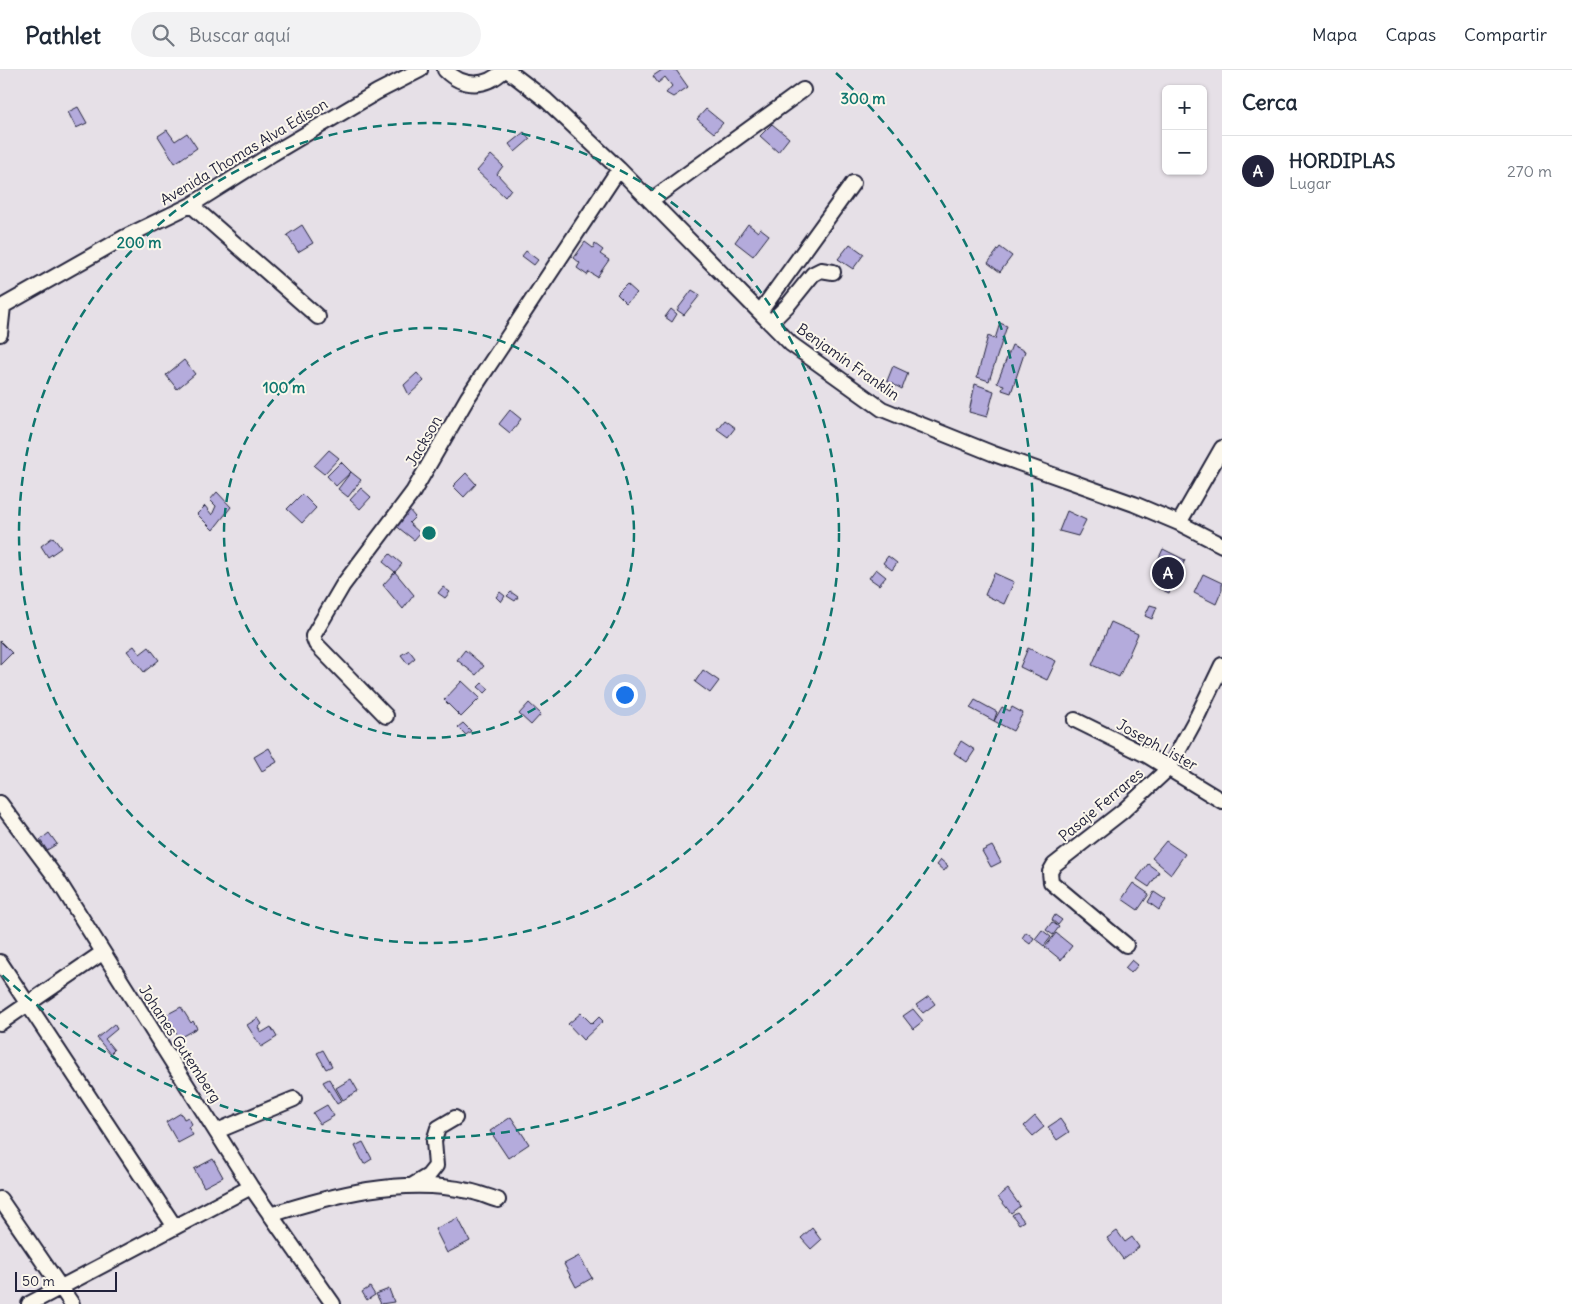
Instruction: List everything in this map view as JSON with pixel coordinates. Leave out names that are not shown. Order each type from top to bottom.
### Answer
[{"type":"street","name":"Avenida Thomas Alva Edison","points":[[0,334],[1,305],[125,237],[191,205],[272,154],[377,92],[420,70]]},
{"type":"street","points":[[444,70],[460,82],[470,84],[490,81],[506,70]]},
{"type":"street","name":"Benjamín Franklin","points":[[506,70],[546,100],[619,169],[791,344],[882,409],[994,454],[1134,504],[1222,544]]},
{"type":"street","points":[[650,201],[803,90]]},
{"type":"street","name":"Jackson","points":[[386,716],[316,644],[313,636],[343,585],[413,492],[468,397],[619,169]]},
{"type":"street","points":[[760,312],[853,183]]},
{"type":"street","points":[[191,205],[318,317]]},
{"type":"street","points":[[770,323],[788,305],[812,274],[821,270],[834,272]]},
{"type":"street","points":[[1178,523],[1222,448]]},
{"type":"street","name":"Pasaje Ferrares","points":[[1126,945],[1051,882],[1050,872],[1054,864],[1123,812],[1168,768],[1198,715],[1222,665]]},
{"type":"street","name":"Joseph Lister","points":[[1075,720],[1168,768],[1222,801]]},
{"type":"street","name":"Johanes Gutemberg","points":[[0,803],[57,879],[250,1188],[332,1304]]},
{"type":"street","points":[[0,1023],[102,952]]},
{"type":"street","points":[[0,962],[175,1227]]},
{"type":"street","points":[[216,1131],[294,1099]]},
{"type":"street","points":[[410,1186],[428,1176],[436,1166],[434,1141],[438,1128],[455,1118]]},
{"type":"street","points":[[270,1215],[318,1200],[384,1187],[430,1186],[469,1191],[498,1200]]},
{"type":"street","points":[[29,1304],[250,1188]]},
{"type":"street","points":[[0,1198],[72,1304]]},
{"type":"building","points":[[662,70],[676,70],[688,87],[673,97],[666,93],[672,86],[665,77],[658,83],[653,76]]},
{"type":"building","points":[[78,107],[87,123],[76,128],[68,112]]},
{"type":"building","points":[[706,109],[723,123],[714,133],[697,119]]},
{"type":"building","points":[[772,124],[789,138],[778,152],[760,136]]},
{"type":"building","points":[[167,130],[175,141],[187,133],[197,148],[175,163],[158,136]]},
{"type":"building","points":[[524,132],[530,139],[515,152],[509,144]]},
{"type":"building","points":[[491,155],[503,166],[497,174],[511,189],[505,197],[477,171]]},
{"type":"building","points":[[748,224],[758,232],[760,228],[769,235],[753,256],[735,242]]},
{"type":"building","points":[[302,225],[313,243],[298,252],[287,235]]},
{"type":"building","points":[[585,242],[593,248],[595,244],[603,250],[600,254],[609,260],[597,277],[589,272],[587,275],[577,268],[580,263],[574,258]]},
{"type":"building","points":[[850,244],[864,254],[853,269],[838,259]]},
{"type":"building","points":[[1000,247],[1012,256],[1000,272],[988,263]]},
{"type":"building","points":[[526,251],[538,260],[534,265],[522,256]]},
{"type":"building","points":[[627,284],[637,293],[626,303],[617,294]]},
{"type":"building","points":[[692,290],[700,295],[684,315],[677,310]]},
{"type":"building","points":[[671,309],[677,314],[672,322],[665,317]]},
{"type":"building","points":[[1000,323],[1007,326],[989,381],[977,377],[988,336],[995,339]]},
{"type":"building","points":[[1012,345],[1025,351],[1011,393],[1002,390],[1004,385],[997,383]]},
{"type":"building","points":[[184,360],[195,374],[177,389],[166,375]]},
{"type":"building","points":[[893,366],[908,373],[902,389],[887,381]]},
{"type":"building","points":[[417,373],[424,381],[409,395],[404,385]]},
{"type":"building","points":[[975,384],[994,391],[987,417],[969,412]]},
{"type":"building","points":[[510,410],[521,419],[510,433],[499,424]]},
{"type":"building","points":[[724,420],[735,428],[728,437],[717,429]]},
{"type":"building","points":[[329,450],[339,458],[324,474],[314,466]]},
{"type":"building","points":[[341,462],[351,472],[336,486],[327,476]]},
{"type":"building","points":[[351,472],[361,480],[348,497],[338,489]]},
{"type":"building","points":[[466,473],[476,484],[464,497],[453,486]]},
{"type":"building","points":[[361,488],[371,497],[360,509],[350,500]]},
{"type":"building","points":[[217,492],[231,507],[213,530],[197,514],[205,506],[212,515],[216,506],[210,500]]},
{"type":"building","points":[[302,494],[316,508],[302,523],[287,509]]},
{"type":"building","points":[[409,510],[415,517],[409,523],[420,533],[414,540],[395,525]]},
{"type":"building","points":[[1067,511],[1086,520],[1078,536],[1059,531]]},
{"type":"building","points":[[53,537],[61,548],[48,557],[41,546]]},
{"type":"building","points":[[1163,549],[1185,560],[1169,593],[1158,588],[1164,576],[1153,571]]},
{"type":"building","points":[[390,554],[402,564],[395,572],[383,562]]},
{"type":"building","points":[[888,556],[897,563],[892,570],[883,563]]},
{"type":"building","points":[[876,569],[886,577],[879,585],[869,578]]},
{"type":"building","points":[[395,572],[414,595],[403,609],[383,585]]},
{"type":"building","points":[[994,573],[1014,582],[1004,604],[985,595]]},
{"type":"building","points":[[1203,574],[1222,583],[1222,590],[1216,604],[1194,593]]},
{"type":"building","points":[[443,587],[450,592],[445,598],[438,593]]},
{"type":"building","points":[[500,592],[505,596],[501,602],[496,597]]},
{"type":"building","points":[[511,592],[518,597],[515,601],[507,596]]},
{"type":"building","points":[[1150,605],[1157,607],[1152,619],[1145,616]]},
{"type":"building","points":[[1111,622],[1138,634],[1119,677],[1092,665]]},
{"type":"building","points":[[0,641],[12,653],[0,665]]},
{"type":"building","points":[[134,646],[140,654],[149,647],[159,660],[144,672],[127,651]]},
{"type":"building","points":[[1028,648],[1056,661],[1047,680],[1020,667]]},
{"type":"building","points":[[409,650],[415,658],[408,664],[401,655]]},
{"type":"building","points":[[465,650],[484,666],[476,675],[457,660]]},
{"type":"building","points":[[703,670],[719,681],[710,693],[695,682]]},
{"type":"building","points":[[462,681],[480,698],[461,717],[444,700]]},
{"type":"building","points":[[482,683],[489,689],[485,693],[478,687]]},
{"type":"building","points":[[975,700],[997,712],[994,721],[970,708]]},
{"type":"building","points":[[529,703],[541,714],[531,725],[519,714]]},
{"type":"building","points":[[1002,707],[1010,711],[1012,707],[1023,713],[1013,731],[994,721]]},
{"type":"building","points":[[463,723],[471,731],[466,735],[458,727]]},
{"type":"building","points":[[961,741],[975,750],[967,762],[954,753]]},
{"type":"building","points":[[269,748],[277,762],[262,771],[254,757]]},
{"type":"building","points":[[49,833],[57,844],[47,850],[40,840]]},
{"type":"building","points":[[1166,841],[1185,854],[1171,874],[1152,858]]},
{"type":"building","points":[[992,846],[1001,862],[991,867],[982,851]]},
{"type":"building","points":[[941,860],[948,866],[944,871],[937,865]]},
{"type":"building","points":[[1148,864],[1159,872],[1149,887],[1137,879]]},
{"type":"building","points":[[1133,883],[1149,894],[1138,910],[1122,899]]},
{"type":"building","points":[[1154,892],[1166,900],[1159,910],[1148,902]]},
{"type":"building","points":[[1055,915],[1062,920],[1058,925],[1052,920]]},
{"type":"building","points":[[1052,922],[1059,927],[1053,935],[1046,930]]},
{"type":"building","points":[[1042,930],[1051,937],[1044,946],[1035,939]]},
{"type":"building","points":[[1026,932],[1034,938],[1030,944],[1022,938]]},
{"type":"building","points":[[1056,933],[1072,946],[1061,960],[1045,947]]},
{"type":"building","points":[[1132,960],[1138,965],[1131,973],[1125,968]]},
{"type":"building","points":[[929,996],[935,1004],[923,1013],[916,1005]]},
{"type":"building","points":[[181,1007],[191,1023],[193,1021],[197,1028],[179,1038],[166,1015]]},
{"type":"building","points":[[913,1009],[923,1021],[913,1029],[903,1016]]},
{"type":"building","points":[[581,1013],[592,1024],[599,1017],[603,1021],[583,1040],[568,1024]]},
{"type":"building","points":[[258,1018],[262,1024],[258,1027],[261,1033],[271,1027],[277,1037],[261,1047],[247,1025]]},
{"type":"building","points":[[114,1024],[117,1029],[105,1039],[114,1050],[110,1054],[97,1038]]},
{"type":"building","points":[[323,1050],[332,1066],[326,1069],[317,1053]]},
{"type":"building","points":[[329,1079],[342,1101],[337,1104],[323,1082]]},
{"type":"building","points":[[351,1079],[358,1091],[343,1100],[336,1088]]},
{"type":"building","points":[[327,1105],[334,1116],[320,1124],[313,1113]]},
{"type":"building","points":[[181,1113],[184,1119],[188,1117],[192,1124],[188,1127],[193,1135],[178,1143],[166,1122]]},
{"type":"building","points":[[1035,1116],[1044,1127],[1033,1136],[1024,1126]]},
{"type":"building","points":[[511,1117],[529,1144],[508,1158],[490,1131]]},
{"type":"building","points":[[1060,1119],[1069,1132],[1057,1140],[1048,1127]]},
{"type":"building","points":[[363,1142],[372,1159],[364,1164],[355,1146]]},
{"type":"building","points":[[213,1159],[223,1177],[204,1187],[194,1169]]},
{"type":"building","points":[[1008,1189],[1020,1206],[1011,1213],[998,1197]]},
{"type":"building","points":[[1017,1212],[1024,1221],[1019,1224],[1012,1215]]},
{"type":"building","points":[[458,1218],[470,1241],[447,1253],[435,1229]]},
{"type":"building","points":[[812,1228],[821,1240],[811,1249],[801,1238]]},
{"type":"building","points":[[1117,1231],[1125,1242],[1132,1237],[1139,1247],[1123,1259],[1107,1238]]},
{"type":"building","points":[[579,1256],[592,1278],[576,1287],[564,1264]]},
{"type":"building","points":[[370,1287],[375,1295],[367,1300],[362,1292]]},
{"type":"building","points":[[389,1289],[394,1302],[381,1304],[376,1294]]},
{"type":"place","name":"HORDIPLAS","points":[[1168,573]]}]
